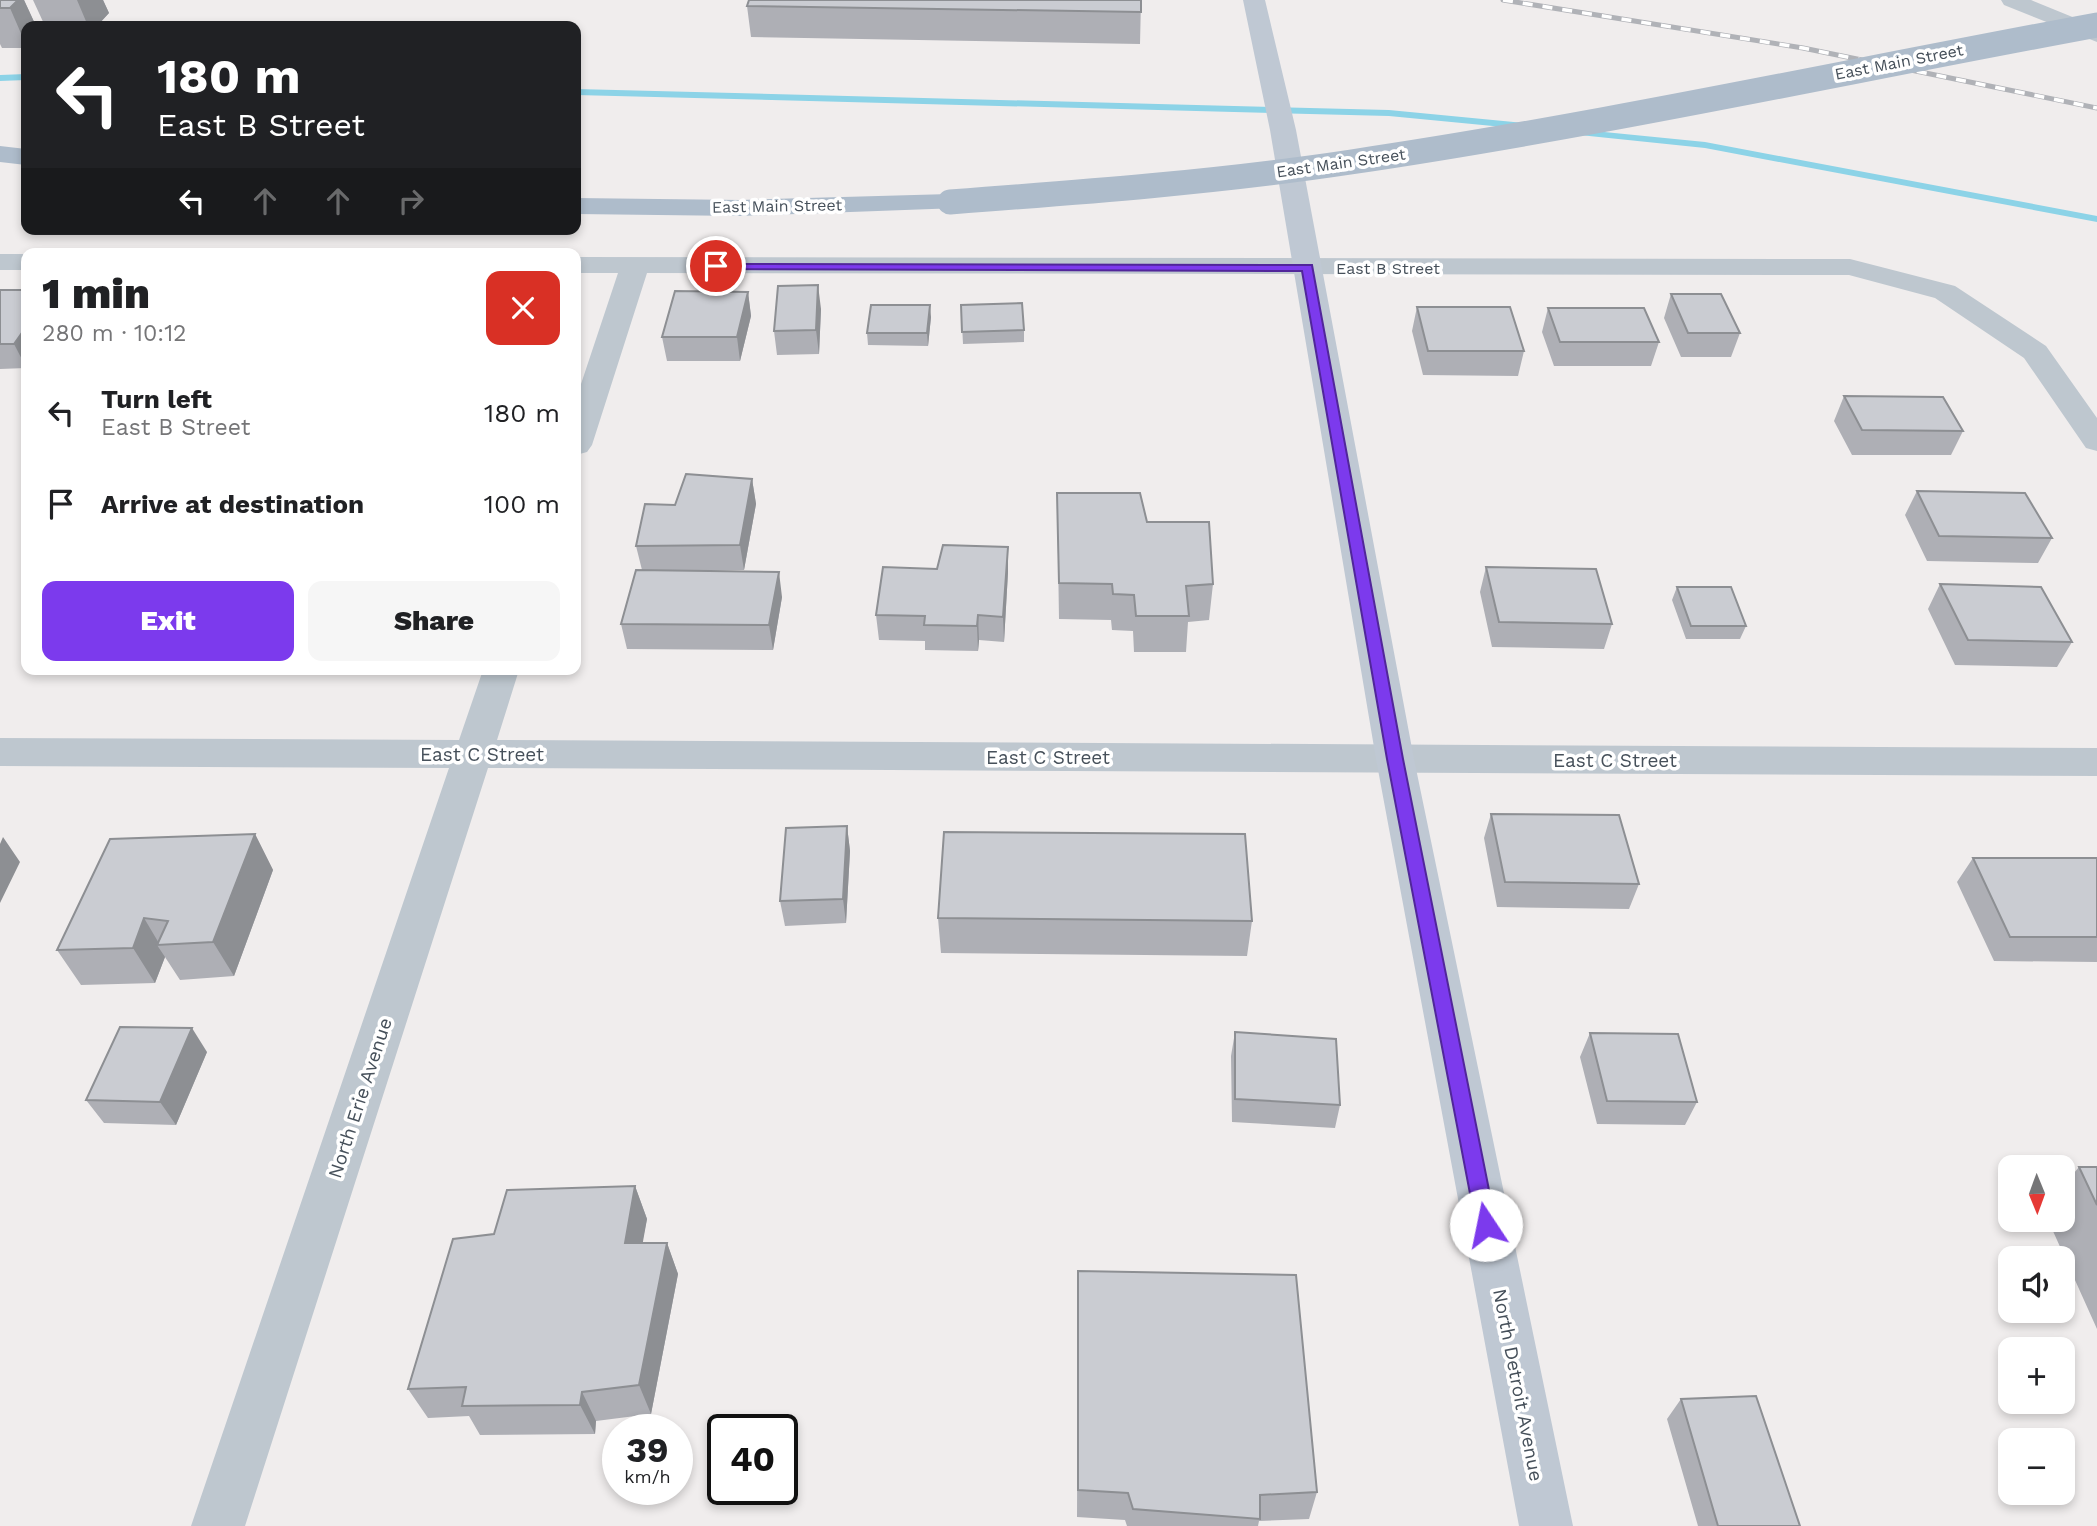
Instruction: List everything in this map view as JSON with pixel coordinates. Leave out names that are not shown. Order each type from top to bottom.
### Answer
[{"type":"main road","name":"East Main Street","points":[[581,206],[740,208],[950,202],[1121,190],[1240,177],[1492,139],[2097,25]]},
{"type":"main road","points":[[0,154],[21,156]]},
{"type":"street","name":"North Detroit Avenue","points":[[1254,0],[1279,114],[1395,759],[1546,1526]]},
{"type":"street","points":[[2012,0],[2097,35]]},
{"type":"street","points":[[0,262],[21,262]]},
{"type":"street","name":"East B Street","points":[[581,265],[1850,267],[1945,292],[2035,352],[2097,441]]},
{"type":"street","points":[[581,430],[635,266]]},
{"type":"street","name":"North Erie Avenue","points":[[218,1526],[499,675]]},
{"type":"street","name":"East C Street","points":[[0,752],[2097,762]]},
{"type":"building","points":[[0,0],[18,0],[10,8],[0,8]]},
{"type":"building","points":[[749,0],[1141,0],[1141,12],[747,6]]},
{"type":"building","points":[[818,285],[816,330],[774,331],[778,286]]},
{"type":"building","points":[[0,290],[21,290],[21,334],[14,344],[0,344]]},
{"type":"building","points":[[675,291],[748,292],[737,337],[662,337]]},
{"type":"building","points":[[1671,294],[1721,294],[1740,333],[1688,333]]},
{"type":"building","points":[[1022,303],[1024,330],[962,332],[961,305]]},
{"type":"building","points":[[871,305],[930,305],[927,333],[867,333]]},
{"type":"building","points":[[1417,307],[1510,307],[1524,351],[1428,351]]},
{"type":"building","points":[[1548,308],[1644,308],[1659,342],[1560,342]]},
{"type":"building","points":[[1844,396],[1943,397],[1963,431],[1862,430]]},
{"type":"building","points":[[686,474],[752,479],[740,545],[636,546],[645,504],[675,505]]},
{"type":"building","points":[[1917,491],[2025,493],[2052,538],[1939,536]]},
{"type":"building","points":[[1057,493],[1140,493],[1147,522],[1209,522],[1213,584],[1186,586],[1189,616],[1136,616],[1134,595],[1113,594],[1112,584],[1059,583]]},
{"type":"building","points":[[943,545],[1008,547],[1003,617],[978,615],[977,626],[924,625],[925,616],[876,615],[883,567],[937,569]]},
{"type":"building","points":[[1486,567],[1596,569],[1612,624],[1499,622]]},
{"type":"building","points":[[636,570],[779,572],[769,625],[621,624]]},
{"type":"building","points":[[1940,584],[2041,587],[2072,642],[1968,640]]},
{"type":"building","points":[[1677,587],[1731,587],[1746,626],[1691,626]]},
{"type":"building","points":[[1491,814],[1619,815],[1639,884],[1505,882]]},
{"type":"building","points":[[847,826],[843,899],[780,901],[786,828]]},
{"type":"building","points":[[944,832],[1245,834],[1252,921],[938,918]]},
{"type":"building","points":[[255,834],[213,942],[157,945],[168,921],[144,918],[133,948],[57,950],[110,839]]},
{"type":"building","points":[[1973,858],[2097,858],[2097,937],[2010,937]]},
{"type":"building","points":[[120,1027],[192,1028],[160,1102],[86,1100]]},
{"type":"building","points":[[1235,1032],[1336,1039],[1340,1105],[1235,1099]]},
{"type":"building","points":[[1590,1033],[1678,1034],[1697,1102],[1607,1101]]},
{"type":"building","points":[[2079,1167],[2097,1167],[2097,1205]]},
{"type":"building","points":[[635,1186],[625,1243],[667,1243],[639,1385],[582,1392],[580,1405],[462,1406],[466,1387],[408,1389],[453,1239],[494,1234],[507,1190]]},
{"type":"building","points":[[1078,1271],[1296,1275],[1317,1492],[1260,1495],[1260,1519],[1133,1509],[1128,1493],[1078,1490]]},
{"type":"building","points":[[1756,1396],[1800,1526],[1718,1526],[1681,1399]]},
{"type":"waterway","points":[[0,78],[21,77]]},
{"type":"waterway","points":[[581,92],[1389,113],[1524,126]]},
{"type":"waterway","points":[[1574,132],[1705,145],[2097,219]]},
{"type":"railway","points":[[1503,0],[1803,48],[2097,108]]},
{"type":"route","points":[[716,266],[1307,268],[1395,759],[1486,1225]]}]
